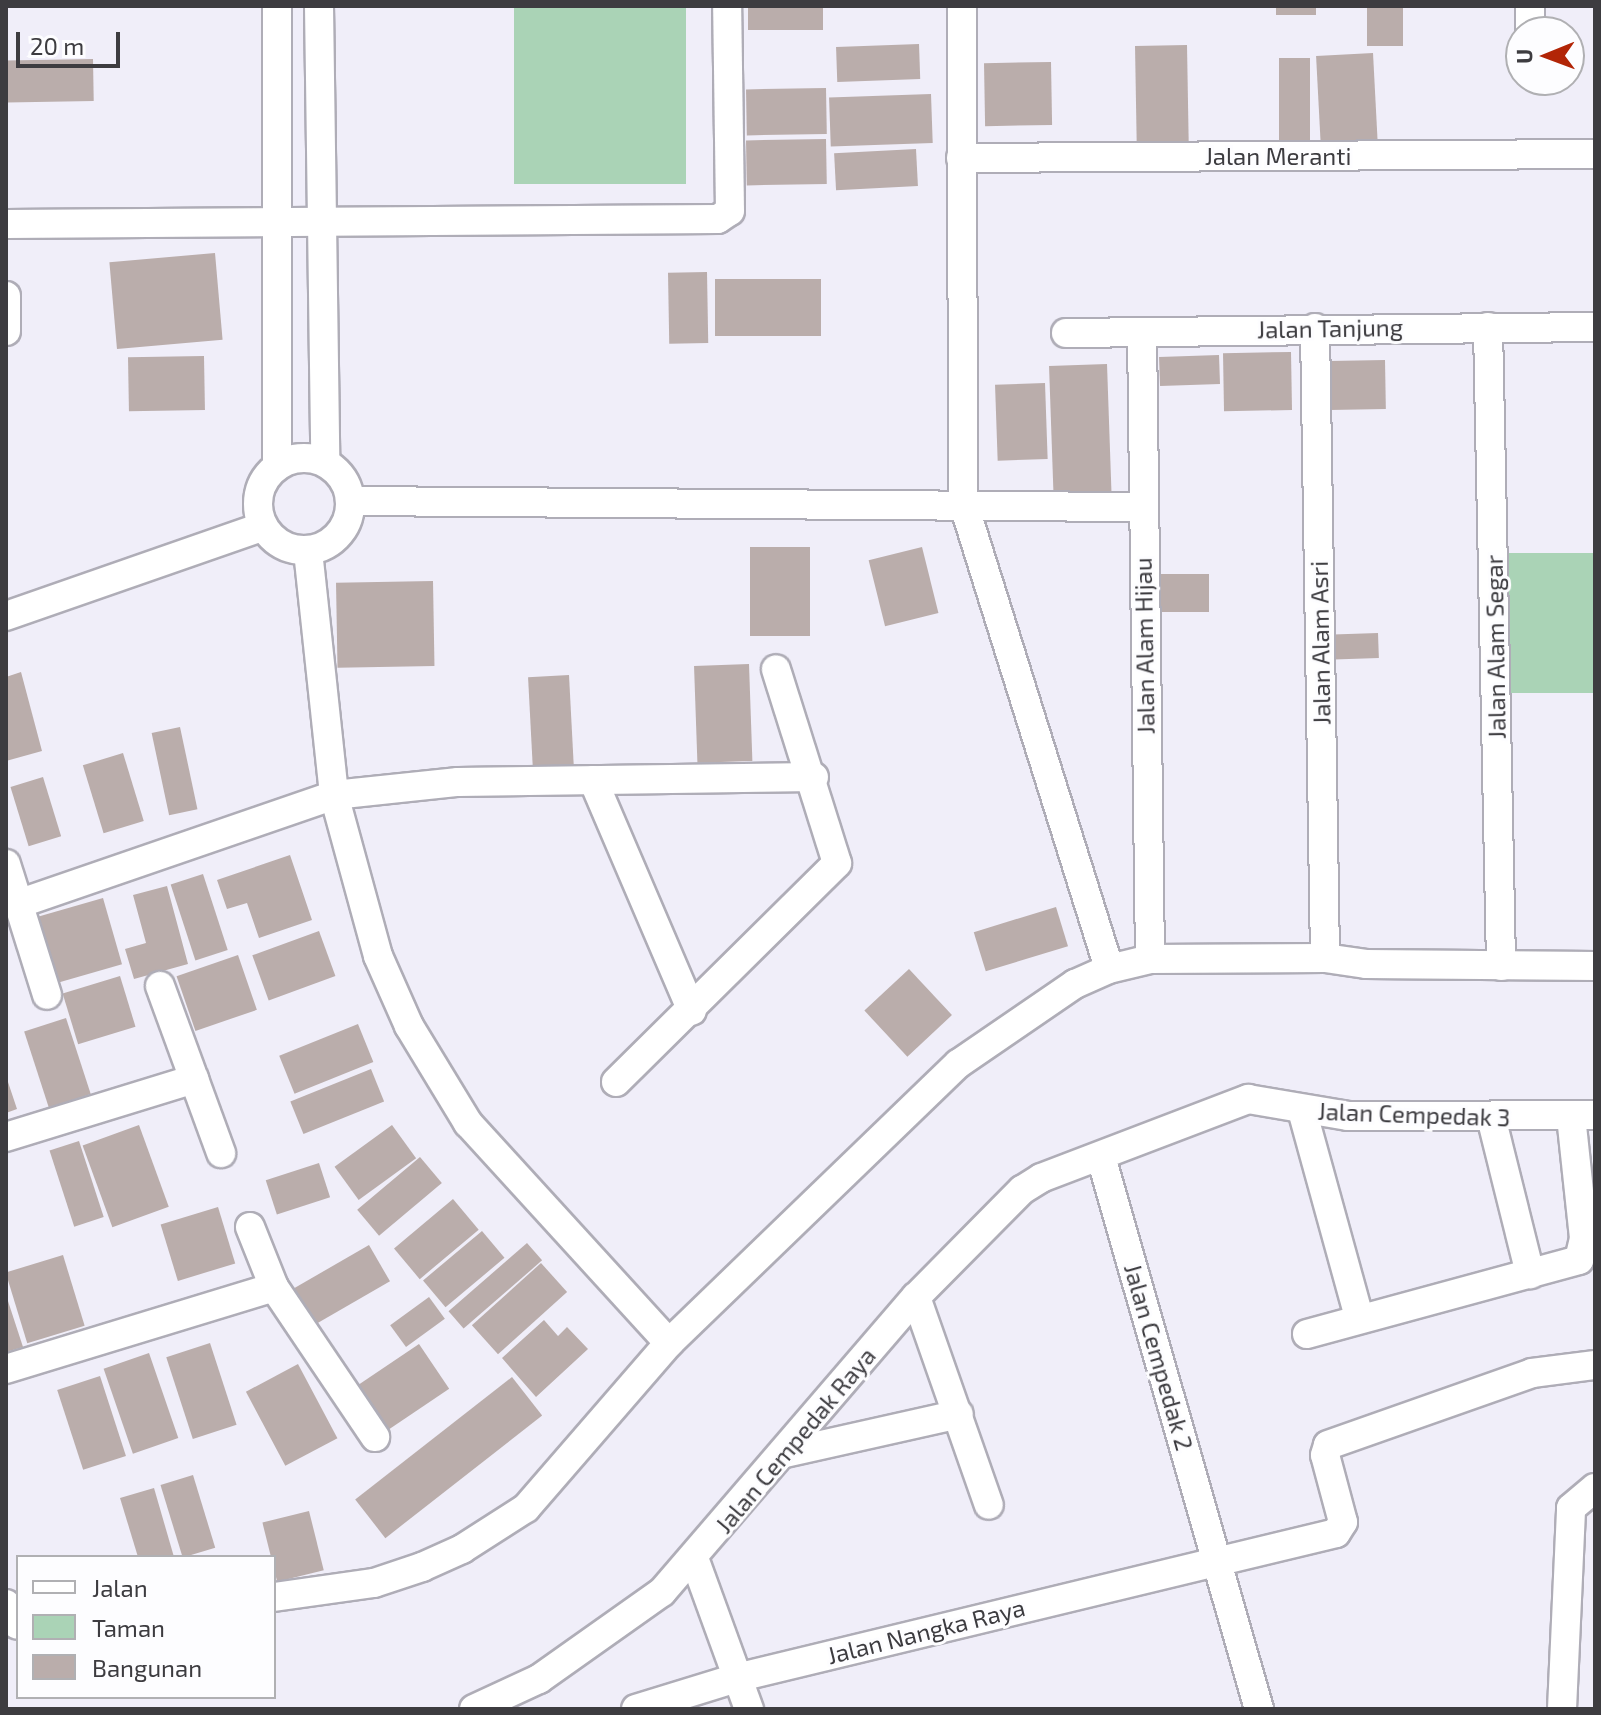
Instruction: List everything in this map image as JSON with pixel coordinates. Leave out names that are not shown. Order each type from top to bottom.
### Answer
[{"type":"street","points":[[277,6],[277,464]]},
{"type":"street","points":[[319,6],[325,461]]},
{"type":"street","points":[[6,224],[718,219],[730,211],[727,6]]},
{"type":"street","points":[[962,6],[963,502],[1109,969]]},
{"type":"street","name":"Jalan Meranti","points":[[961,158],[1595,154]]},
{"type":"street","points":[[6,296],[6,331]]},
{"type":"street","name":"Jalan Alam Segar","points":[[1488,327],[1501,966]]},
{"type":"street","name":"Jalan Tanjung","points":[[1066,333],[1595,327]]},
{"type":"street","name":"Jalan Alam Asri","points":[[1315,328],[1325,958]]},
{"type":"street","name":"Jalan Alam Hijau","points":[[1142,332],[1141,507],[1150,959]]},
{"type":"street","points":[[301,456],[325,461],[343,478],[351,501],[346,525],[331,544],[308,551],[282,546],[262,527],[256,504],[262,482],[277,464],[301,456]]},
{"type":"street","points":[[351,501],[963,502],[1141,507]]},
{"type":"street","points":[[6,616],[262,527]]},
{"type":"street","points":[[308,551],[334,795],[378,956],[436,1073],[468,1123],[520,1184],[669,1343]]},
{"type":"street","points":[[616,1082],[692,1011],[837,863],[814,777],[776,669]]},
{"type":"street","points":[[18,904],[334,795],[458,782],[814,777]]},
{"type":"street","points":[[593,780],[692,1011]]},
{"type":"street","points":[[6,864],[47,995]]},
{"type":"street","points":[[276,1597],[374,1583],[422,1567],[495,1531],[526,1508],[669,1343],[958,1064],[1037,1007],[1109,969],[1150,959],[1325,958],[1501,966],[1595,966]]},
{"type":"street","points":[[160,986],[221,1153]]},
{"type":"street","points":[[6,1137],[194,1079]]},
{"type":"street","name":"Jalan Cempedak 3","points":[[1101,1157],[1234,1102],[1273,1102],[1302,1110],[1491,1117],[1583,1116]]},
{"type":"street","points":[[1302,1110],[1359,1317]]},
{"type":"street","points":[[1307,1334],[1359,1317],[1579,1260],[1583,1248],[1583,1116]]},
{"type":"street","points":[[1491,1117],[1530,1274]]},
{"type":"street","name":"Jalan Cempedak Raya","points":[[474,1709],[539,1679],[630,1618],[694,1558],[916,1297],[1022,1190],[1064,1168],[1101,1157]]},
{"type":"street","name":"Jalan Cempedak 2","points":[[1101,1157],[1259,1709]]},
{"type":"street","points":[[250,1227],[274,1287],[375,1437]]},
{"type":"street","points":[[6,1369],[274,1287]]},
{"type":"street","points":[[916,1297],[989,1505]]},
{"type":"street","name":"Jalan Nangka Raya","points":[[636,1709],[740,1677],[1217,1558],[1336,1533],[1343,1522],[1325,1455],[1328,1445],[1532,1373],[1595,1365]]},
{"type":"street","points":[[785,1453],[959,1414]]},
{"type":"street","points":[[1562,1709],[1571,1508],[1595,1488]]},
{"type":"street","points":[[694,1558],[740,1677],[749,1709]]},
{"type":"street","points":[[6,1604],[10,1620],[16,1625]]},
{"type":"green space","points":[[514,6],[686,6],[686,184],[514,184]]},
{"type":"green space","points":[[1504,553],[1595,553],[1595,693],[1504,693]]},
{"type":"building","points":[[748,6],[823,6],[823,30],[748,30]]},
{"type":"building","points":[[1276,6],[1316,6],[1316,15],[1276,15]]},
{"type":"building","points":[[1367,6],[1403,6],[1403,46],[1367,46]]},
{"type":"building","points":[[919,44],[920,79],[837,82],[836,47]]},
{"type":"building","points":[[1187,45],[1189,144],[1137,145],[1135,46]]},
{"type":"building","points":[[1373,53],[1378,142],[1321,145],[1316,56]]},
{"type":"building","points":[[1279,58],[1310,58],[1310,142],[1279,142]]},
{"type":"building","points":[[93,59],[94,101],[7,103],[6,61]]},
{"type":"building","points":[[1051,62],[1052,125],[985,126],[984,63]]},
{"type":"building","points":[[826,88],[827,134],[747,135],[746,89]]},
{"type":"building","points":[[931,94],[933,143],[831,147],[829,98]]},
{"type":"building","points":[[826,139],[827,184],[747,185],[746,140]]},
{"type":"building","points":[[916,149],[918,186],[836,190],[834,153]]},
{"type":"building","points":[[215,253],[223,340],[117,349],[109,262]]},
{"type":"building","points":[[707,272],[708,343],[669,344],[668,273]]},
{"type":"building","points":[[715,279],[821,279],[821,336],[715,336]]},
{"type":"building","points":[[1291,352],[1292,410],[1224,411],[1223,353]]},
{"type":"building","points":[[1219,355],[1220,384],[1160,386],[1159,357]]},
{"type":"building","points":[[204,356],[205,410],[129,411],[128,357]]},
{"type":"building","points":[[1385,360],[1386,409],[1330,410],[1329,361]]},
{"type":"building","points":[[1107,364],[1112,495],[1054,497],[1049,366]]},
{"type":"building","points":[[1045,383],[1048,459],[998,461],[995,385]]},
{"type":"building","points":[[750,547],[810,547],[810,636],[750,636]]},
{"type":"building","points":[[922,547],[938,613],[885,626],[869,560]]},
{"type":"building","points":[[1160,574],[1209,574],[1209,612],[1160,612]]},
{"type":"building","points":[[433,581],[434,666],[337,668],[336,583]]},
{"type":"building","points":[[1378,633],[1379,658],[1334,660],[1333,635]]},
{"type":"building","points":[[749,664],[752,761],[697,763],[694,666]]},
{"type":"building","points":[[21,672],[42,751],[6,761],[6,677]]},
{"type":"building","points":[[569,675],[574,774],[533,776],[528,677]]},
{"type":"building","points":[[180,727],[197,809],[169,815],[152,733]]},
{"type":"building","points":[[123,753],[144,821],[104,833],[83,765]]},
{"type":"building","points":[[43,777],[61,836],[29,846],[10,787]]},
{"type":"building","points":[[290,855],[312,920],[259,938],[247,903],[227,909],[217,880]]},
{"type":"building","points":[[203,874],[228,950],[195,961],[171,885]]},
{"type":"building","points":[[167,886],[188,964],[134,979],[125,949],[146,943],[133,895]]},
{"type":"building","points":[[103,898],[122,964],[50,985],[31,919]]},
{"type":"building","points":[[1056,907],[1068,946],[986,971],[974,932]]},
{"type":"building","points":[[319,931],[335,976],[269,1000],[252,955]]},
{"type":"building","points":[[238,955],[257,1010],[195,1031],[177,976]]},
{"type":"building","points":[[909,969],[952,1015],[907,1057],[864,1011]]},
{"type":"building","points":[[120,976],[135,1027],[78,1044],[63,994]]},
{"type":"building","points":[[66,1018],[91,1094],[49,1108],[24,1032]]},
{"type":"building","points":[[358,1024],[373,1062],[295,1094],[279,1056]]},
{"type":"building","points":[[371,1069],[384,1101],[303,1134],[290,1102]]},
{"type":"building","points":[[6,1076],[17,1109],[6,1113]]},
{"type":"building","points":[[139,1125],[169,1207],[112,1227],[83,1146]]},
{"type":"building","points":[[392,1125],[416,1158],[359,1200],[335,1167]]},
{"type":"building","points":[[79,1141],[104,1217],[74,1227],[50,1151]]},
{"type":"building","points":[[420,1157],[442,1183],[379,1236],[357,1210]]},
{"type":"building","points":[[319,1163],[330,1197],[277,1215],[266,1180]]},
{"type":"building","points":[[453,1199],[479,1230],[420,1279],[394,1248]]},
{"type":"building","points":[[218,1207],[235,1263],[178,1281],[161,1225]]},
{"type":"building","points":[[482,1231],[504,1258],[446,1307],[423,1280]]},
{"type":"building","points":[[527,1243],[542,1260],[464,1329],[449,1311]]},
{"type":"building","points":[[369,1245],[390,1281],[310,1327],[289,1291]]},
{"type":"building","points":[[63,1255],[85,1326],[27,1343],[6,1272]]},
{"type":"building","points":[[541,1263],[567,1292],[498,1354],[472,1325]]},
{"type":"building","points":[[6,1295],[23,1347],[6,1352]]},
{"type":"building","points":[[429,1297],[445,1319],[406,1347],[390,1325]]},
{"type":"building","points":[[544,1320],[558,1336],[567,1327],[588,1349],[536,1397],[502,1358]]},
{"type":"building","points":[[210,1343],[237,1425],[193,1439],[166,1357]]},
{"type":"building","points":[[419,1344],[449,1389],[382,1434],[352,1389]]},
{"type":"building","points":[[149,1353],[178,1438],[133,1454],[104,1369]]},
{"type":"building","points":[[298,1364],[337,1438],[285,1466],[246,1392]]},
{"type":"building","points":[[100,1376],[126,1456],[83,1470],[57,1390]]},
{"type":"building","points":[[512,1377],[542,1416],[385,1538],[355,1500]]},
{"type":"building","points":[[193,1475],[215,1548],[182,1555],[160,1485]]},
{"type":"building","points":[[154,1488],[173,1555],[137,1555],[120,1498]]},
{"type":"building","points":[[309,1511],[324,1570],[277,1582],[276,1555],[271,1555],[262,1523]]}]
